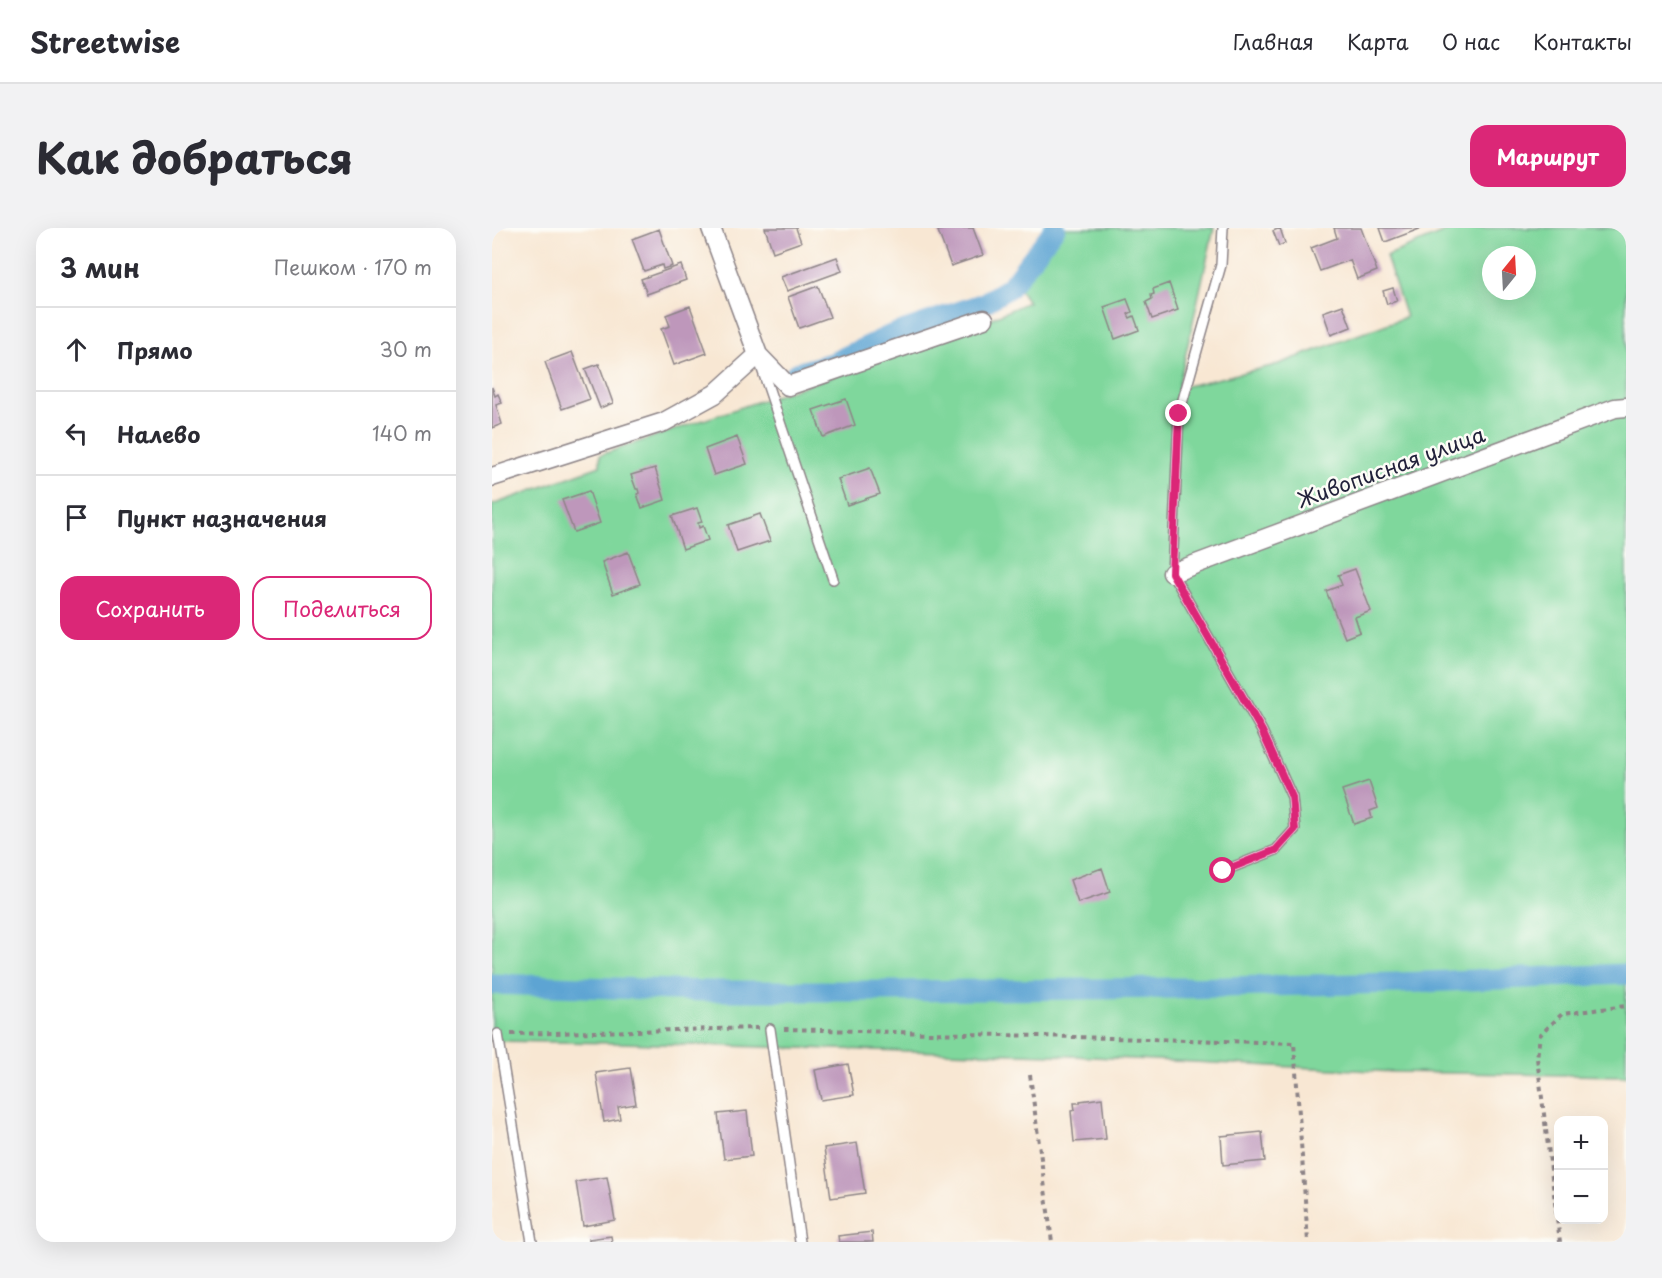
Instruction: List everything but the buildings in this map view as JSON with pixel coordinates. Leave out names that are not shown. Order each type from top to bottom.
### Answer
[{"type":"street","points":[[711,228],[758,355],[788,386],[984,319]]},
{"type":"street","points":[[492,477],[664,422],[715,394],[758,355]]},
{"type":"street","name":"Живописная улица","points":[[1172,573],[1615,408],[1626,406]]},
{"type":"lane","points":[[1222,228],[1221,265],[1179,414],[1172,573],[1262,731],[1292,797],[1295,829],[1276,850],[1223,871]]},
{"type":"lane","points":[[758,355],[833,579]]},
{"type":"lane","points":[[770,1029],[800,1242]]},
{"type":"lane","points":[[498,1034],[532,1242]]},
{"type":"path","points":[[1560,1242],[1537,1058],[1540,1035],[1562,1014],[1626,1006]]},
{"type":"path","points":[[498,1034],[770,1029],[1294,1043],[1308,1242]]},
{"type":"path","points":[[1030,1075],[1052,1242]]},
{"type":"green space","points":[[1064,228],[1214,228],[1178,388],[1276,365],[1406,317],[1386,256],[1454,228],[1626,228],[1626,1076],[1395,1072],[1053,1055],[492,1041],[492,505],[600,466],[600,455],[952,336],[1028,302],[1016,284]]},
{"type":"waterway","points":[[796,373],[834,362],[891,335],[984,303],[1010,287],[1055,228]]},
{"type":"waterway","points":[[492,984],[705,991],[898,991],[1398,983],[1626,974]]},
{"type":"route","points":[[1179,414],[1172,573],[1262,731],[1292,797],[1295,829],[1276,850],[1223,871]]}]
